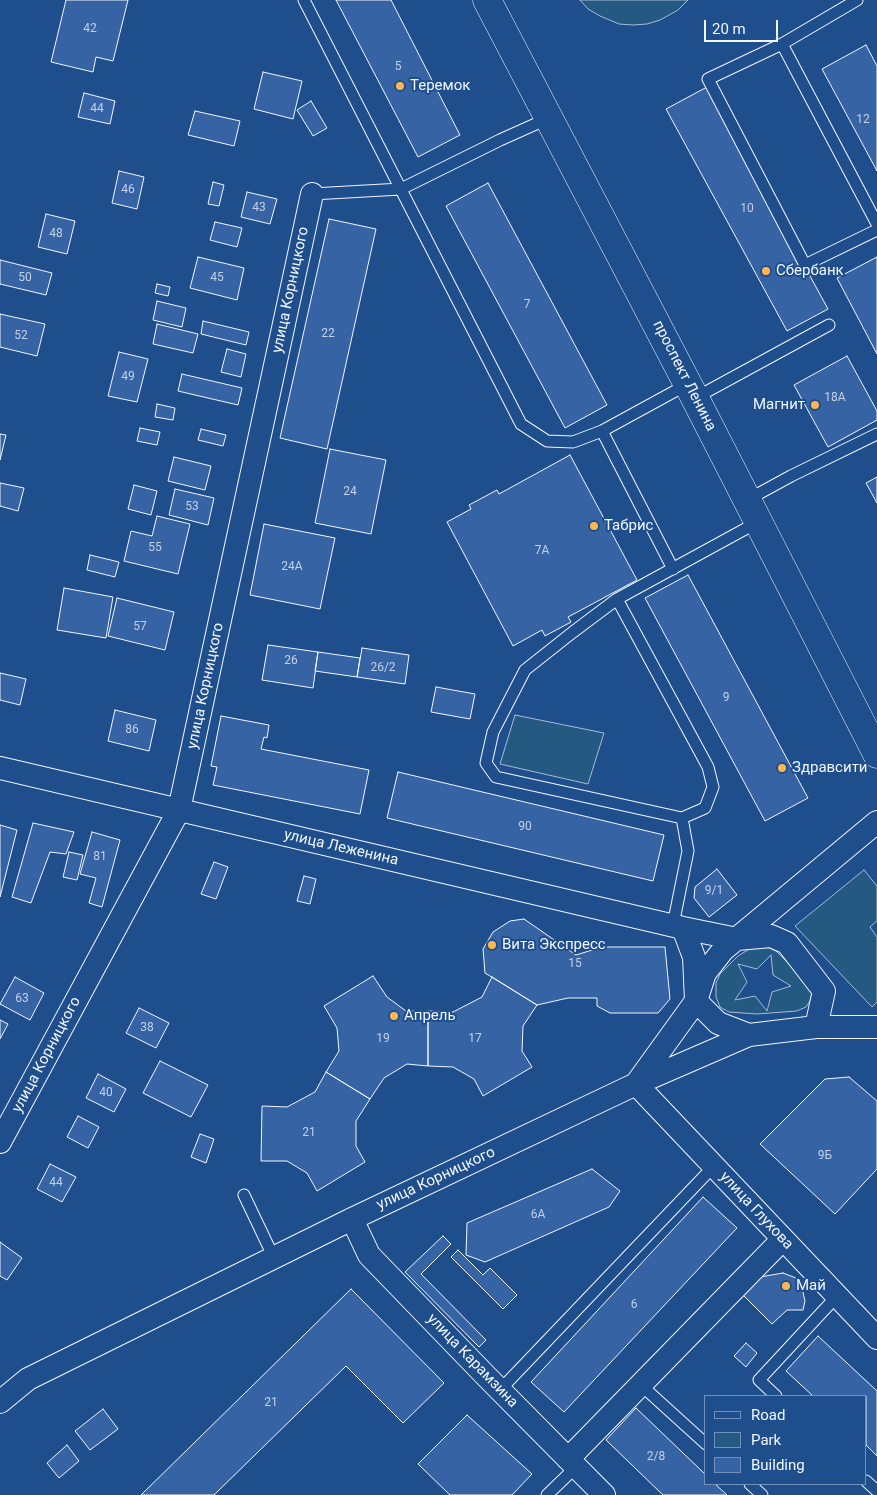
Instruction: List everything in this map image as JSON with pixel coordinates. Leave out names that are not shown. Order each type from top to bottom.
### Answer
[{"type":"street","name":"проспект Ленина","points":[[487,0],[692,391],[877,754]]},
{"type":"street","name":"улица Корницкого","points":[[0,1142],[179,810],[312,194]]},
{"type":"street","name":"улица Леженина","points":[[0,768],[737,939]]},
{"type":"street","points":[[636,1084],[696,1001],[706,973],[723,950],[877,822]]},
{"type":"street","points":[[678,926],[694,957],[696,1001],[718,1023],[749,1035],[816,1027],[877,1027]]},
{"type":"street","points":[[737,939],[772,936],[787,943],[824,991],[816,1027]]},
{"type":"street","name":"улица Корницкого","points":[[0,1402],[28,1379],[352,1218],[636,1084],[749,1035]]},
{"type":"street","name":"улица Глухова","points":[[636,1084],[877,1338]]},
{"type":"street","name":"улица Карамзина","points":[[352,1218],[369,1255],[604,1495]]},
{"type":"street","points":[[572,1463],[641,1385],[783,1239]]},
{"type":"lane","points":[[304,0],[521,424],[547,441],[573,442],[602,431],[692,391],[829,325]]},
{"type":"lane","points":[[857,0],[782,44],[708,79],[805,265],[877,230]]},
{"type":"lane","points":[[782,44],[877,224]]},
{"type":"lane","points":[[312,194],[401,189],[549,118]]},
{"type":"lane","points":[[602,431],[673,569]]},
{"type":"lane","points":[[617,600],[708,767],[713,787],[705,808],[682,818],[496,777],[486,763],[493,732],[525,670],[573,632],[617,600],[673,569],[753,511],[791,476],[877,434]]},
{"type":"lane","points":[[678,926],[688,851],[682,818]]},
{"type":"lane","points":[[500,1390],[714,1166]]},
{"type":"lane","points":[[244,1195],[274,1258]]},
{"type":"lane","points":[[775,1395],[759,1380],[837,1296]]},
{"type":"lane","points":[[641,1385],[704,1442]]},
{"type":"lane","points":[[547,1495],[572,1463]]},
{"type":"lane","points":[[867,1481],[877,1491]]},
{"type":"lane","points":[[751,1485],[762,1495]]},
{"type":"green space","points":[[580,0],[688,0],[678,10],[660,20],[647,24],[633,25],[619,24],[600,16],[588,9]]},
{"type":"green space","points":[[515,715],[604,733],[588,784],[500,764]]},
{"type":"green space","points":[[864,870],[877,886],[877,921],[870,927],[877,937],[877,1002],[872,1007],[795,926]]},
{"type":"green space","points":[[768,947],[776,951],[803,978],[812,993],[806,1007],[797,1011],[757,1014],[729,1012],[720,1007],[716,997],[716,983],[720,974],[738,956],[751,948]],"holes":[[[771,955],[773,975],[791,986],[772,992],[767,1011],[755,996],[735,1000],[747,982],[738,964],[757,969]]]},
{"type":"building","points":[[66,0],[128,0],[113,61],[96,57],[93,72],[51,62]]},
{"type":"building","points":[[336,0],[391,0],[460,135],[418,157]]},
{"type":"building","points":[[866,45],[877,66],[877,171],[822,69]]},
{"type":"building","points":[[263,72],[302,81],[293,119],[254,109]]},
{"type":"building","points":[[707,87],[828,309],[787,331],[666,109]]},
{"type":"building","points":[[84,93],[115,101],[110,124],[78,117]]},
{"type":"building","points":[[311,101],[327,128],[313,136],[297,110]]},
{"type":"building","points":[[195,111],[240,121],[234,146],[188,135]]},
{"type":"building","points":[[119,171],[144,177],[137,209],[112,203]]},
{"type":"building","points":[[213,182],[224,185],[219,206],[208,204]]},
{"type":"building","points":[[488,183],[607,405],[565,428],[446,206]]},
{"type":"building","points":[[247,192],[277,199],[270,224],[241,217]]},
{"type":"building","points":[[46,214],[75,221],[67,254],[38,247]]},
{"type":"building","points":[[329,219],[376,229],[327,449],[280,438]]},
{"type":"building","points":[[215,222],[242,228],[237,247],[210,240]]},
{"type":"building","points":[[198,257],[244,268],[237,300],[190,288]]},
{"type":"building","points":[[877,257],[877,354],[837,278]]},
{"type":"building","points":[[0,260],[52,273],[46,295],[0,284]]},
{"type":"building","points":[[157,284],[170,287],[168,296],[155,293]]},
{"type":"building","points":[[157,301],[186,308],[182,327],[153,320]]},
{"type":"building","points":[[0,314],[45,324],[37,356],[0,347]]},
{"type":"building","points":[[203,321],[249,332],[246,345],[201,334]]},
{"type":"building","points":[[157,324],[198,334],[193,353],[153,344]]},
{"type":"building","points":[[227,349],[246,354],[241,377],[221,372]]},
{"type":"building","points":[[119,352],[148,359],[137,402],[108,396]]},
{"type":"building","points":[[847,356],[877,411],[877,420],[828,447],[794,385]]},
{"type":"building","points":[[182,374],[242,388],[238,405],[178,391]]},
{"type":"building","points":[[157,404],[175,408],[173,420],[155,417]]},
{"type":"building","points":[[140,428],[160,432],[157,445],[137,441]]},
{"type":"building","points":[[201,429],[226,435],[223,446],[198,440]]},
{"type":"building","points":[[0,434],[6,435],[0,460]]},
{"type":"building","points":[[330,449],[386,460],[371,534],[315,523]]},
{"type":"building","points":[[570,455],[637,580],[568,617],[571,622],[545,636],[542,630],[513,646],[447,522],[471,509],[469,505],[497,490],[499,494]]},
{"type":"building","points":[[174,457],[211,466],[205,490],[168,481]]},
{"type":"building","points":[[877,477],[877,503],[866,483]]},
{"type":"building","points":[[0,483],[24,488],[18,511],[0,506]]},
{"type":"building","points":[[134,485],[157,491],[151,515],[128,509]]},
{"type":"building","points":[[175,489],[214,498],[208,525],[169,515]]},
{"type":"building","points":[[157,516],[190,524],[178,574],[124,561],[131,531],[152,536]]},
{"type":"building","points":[[264,524],[335,538],[320,609],[250,595]]},
{"type":"building","points":[[90,555],[119,562],[115,577],[87,570]]},
{"type":"building","points":[[688,575],[808,798],[765,821],[645,598]]},
{"type":"building","points":[[64,588],[113,597],[106,638],[57,630]]},
{"type":"building","points":[[117,598],[174,612],[165,650],[108,636]]},
{"type":"building","points":[[268,645],[318,652],[313,688],[262,680]]},
{"type":"building","points":[[362,648],[409,655],[405,684],[357,677]]},
{"type":"building","points":[[318,652],[360,658],[357,677],[315,671]]},
{"type":"building","points":[[0,673],[26,679],[20,705],[0,700]]},
{"type":"building","points":[[436,687],[475,694],[470,719],[431,712]]},
{"type":"building","points":[[115,710],[156,720],[149,751],[108,741]]},
{"type":"building","points":[[221,716],[269,725],[267,738],[264,737],[261,749],[369,770],[360,814],[213,785],[217,767],[211,766]]},
{"type":"building","points":[[398,772],[664,835],[653,881],[387,818]]},
{"type":"building","points":[[33,823],[74,832],[66,854],[50,852],[31,903],[12,897]]},
{"type":"building","points":[[0,825],[17,830],[0,897]]},
{"type":"building","points":[[92,832],[120,840],[102,907],[89,903],[96,878],[80,874]]},
{"type":"building","points":[[69,852],[83,855],[77,880],[63,877]]},
{"type":"building","points":[[214,862],[228,867],[216,899],[201,894]]},
{"type":"building","points":[[717,869],[737,895],[709,917],[694,898],[695,887]]},
{"type":"building","points":[[304,876],[316,879],[310,904],[297,901]]},
{"type":"building","points":[[524,919],[576,955],[602,947],[665,947],[670,999],[658,1013],[610,1013],[597,1006],[597,998],[568,998],[537,1005],[485,973],[483,949],[493,932],[510,921]]},
{"type":"building","points":[[373,976],[387,997],[406,1011],[428,1011],[428,1066],[407,1064],[384,1078],[370,1099],[326,1072],[339,1051],[337,1028],[324,1006]]},
{"type":"building","points":[[15,977],[44,993],[30,1020],[0,1004]]},
{"type":"building","points":[[492,977],[537,1005],[523,1026],[522,1051],[532,1067],[483,1096],[474,1079],[453,1067],[428,1066],[428,1011],[453,1012],[482,997]]},
{"type":"building","points":[[139,1008],[169,1023],[156,1048],[126,1033]]},
{"type":"building","points":[[0,1020],[8,1024],[0,1039]]},
{"type":"building","points":[[160,1061],[208,1085],[191,1117],[143,1093]]},
{"type":"building","points":[[326,1072],[370,1099],[356,1121],[356,1146],[365,1162],[317,1191],[307,1173],[287,1161],[261,1161],[262,1106],[287,1107],[315,1092]]},
{"type":"building","points":[[98,1074],[126,1089],[114,1112],[86,1098]]},
{"type":"building","points":[[849,1077],[877,1101],[877,1169],[835,1214],[760,1144],[825,1079]]},
{"type":"building","points":[[78,1116],[99,1127],[88,1148],[67,1137]]},
{"type":"building","points":[[200,1134],[214,1139],[206,1163],[191,1157]]},
{"type":"building","points":[[50,1164],[76,1177],[62,1202],[37,1189]]},
{"type":"building","points":[[592,1169],[620,1191],[609,1207],[485,1262],[466,1255],[467,1223]]},
{"type":"building","points":[[703,1197],[737,1228],[564,1412],[531,1382]]},
{"type":"building","points":[[443,1236],[451,1244],[421,1274],[486,1340],[479,1347],[405,1272]]},
{"type":"building","points":[[0,1242],[22,1258],[7,1280],[0,1276]]},
{"type":"building","points":[[458,1250],[483,1275],[490,1268],[517,1295],[503,1309],[451,1257]]},
{"type":"building","points":[[783,1273],[796,1278],[802,1288],[805,1301],[803,1310],[787,1310],[772,1324],[742,1294],[760,1277]]},
{"type":"building","points":[[351,1289],[444,1383],[403,1423],[346,1366],[214,1495],[141,1495]]},
{"type":"building","points":[[818,1336],[877,1391],[877,1456],[867,1446],[867,1395],[812,1395],[786,1371]]},
{"type":"building","points":[[746,1343],[757,1353],[746,1367],[734,1356]]},
{"type":"building","points":[[636,1408],[704,1473],[704,1485],[716,1485],[727,1495],[663,1495],[606,1440]]},
{"type":"building","points":[[103,1409],[118,1429],[90,1450],[75,1431]]},
{"type":"building","points":[[467,1415],[532,1474],[512,1495],[450,1495],[418,1464]]},
{"type":"building","points":[[67,1445],[79,1461],[59,1478],[47,1463]]},
{"type":"place","name":"Теремок","points":[[400,86]]},
{"type":"place","name":"Сбербанк","points":[[766,271]]},
{"type":"place","name":"Магнит","points":[[815,405]]},
{"type":"place","name":"Табрис","points":[[594,526]]},
{"type":"place","name":"Здравсити","points":[[782,768]]},
{"type":"place","name":"Вита Экспресс","points":[[492,945]]},
{"type":"place","name":"Апрель","points":[[394,1016]]},
{"type":"place","name":"Май","points":[[786,1286]]}]
